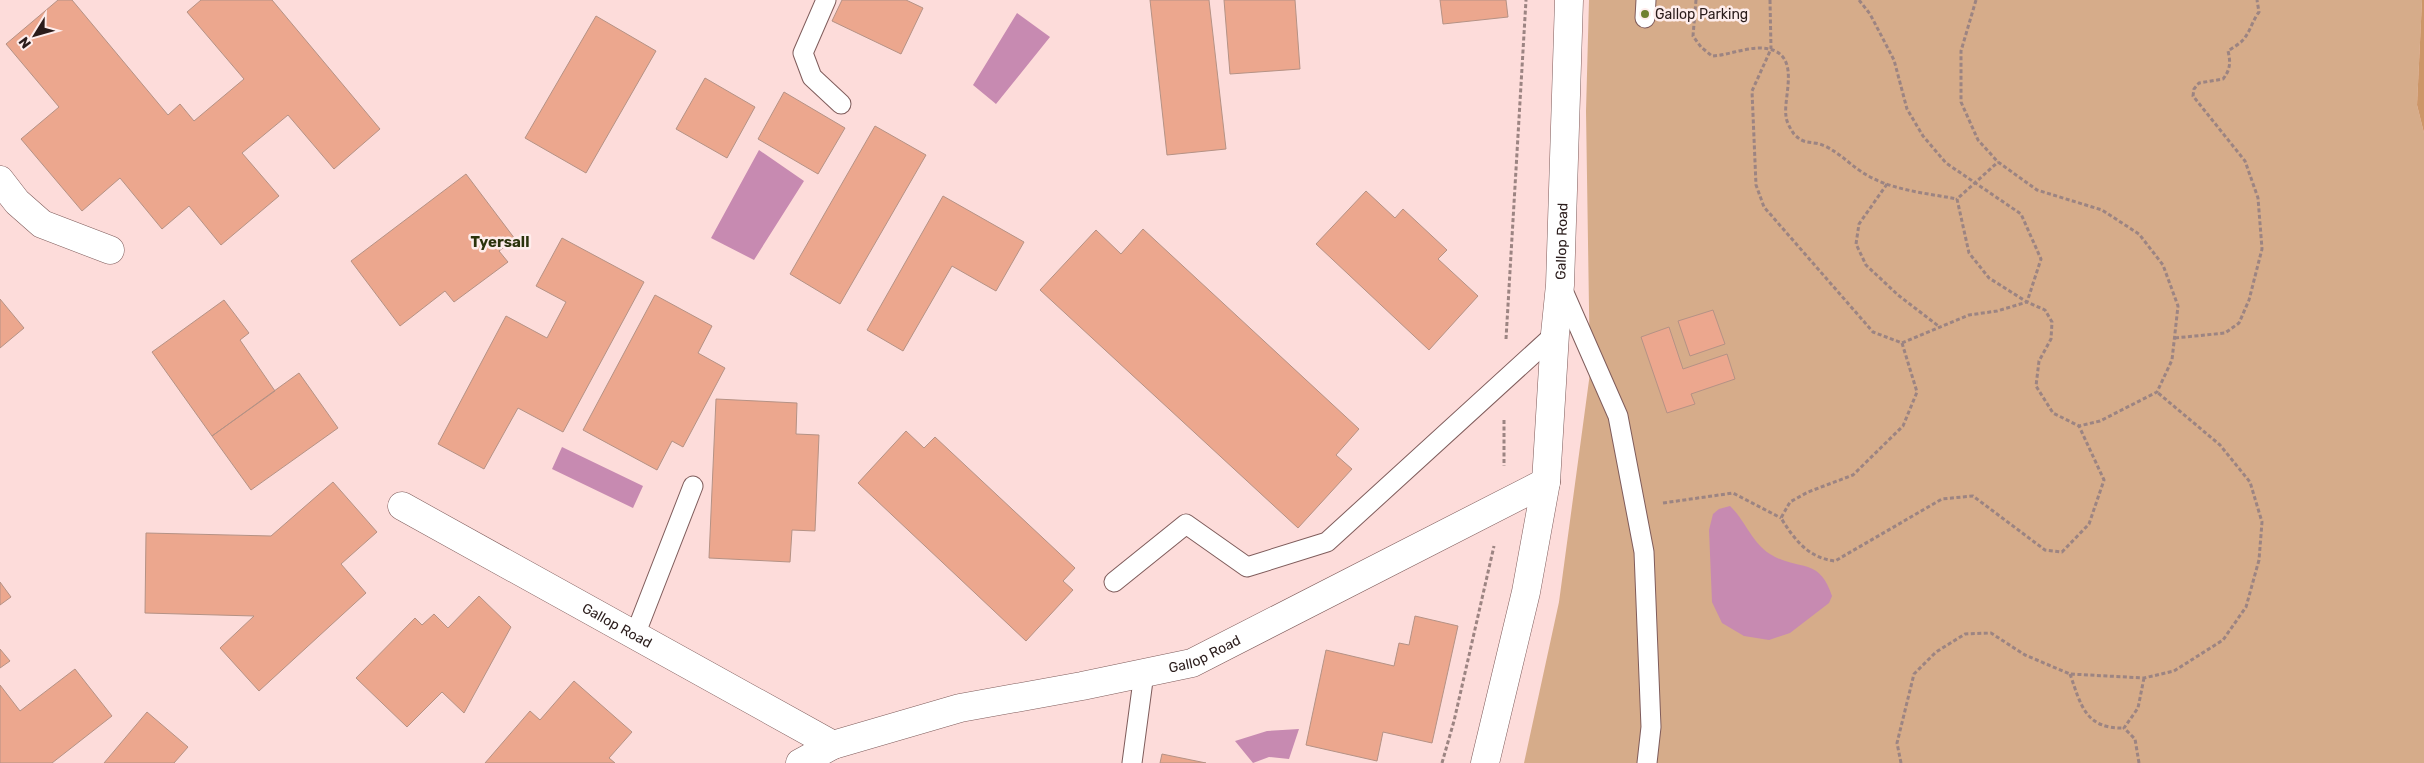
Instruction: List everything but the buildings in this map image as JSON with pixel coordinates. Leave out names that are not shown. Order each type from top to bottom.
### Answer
[{"type":"street","name":"Gallop Road","points":[[1485,763],[1526,592],[1546,482],[1555,334],[1560,285],[1569,0]]},
{"type":"street","points":[[0,180],[17,202],[42,224],[110,250]]},
{"type":"street","name":"Gallop Road","points":[[800,763],[833,745],[960,708],[1192,662],[1546,482]]},
{"type":"street","name":"Gallop Road","points":[[402,506],[833,745]]},
{"type":"lane","points":[[826,0],[803,52],[812,77],[841,104]]},
{"type":"lane","points":[[1560,285],[1618,416],[1636,507],[1644,552],[1645,571],[1651,727],[1647,763]]},
{"type":"lane","points":[[1114,582],[1186,524],[1248,567],[1328,542],[1555,334]]},
{"type":"lane","points":[[634,635],[693,486]]},
{"type":"lane","points":[[1132,763],[1144,673]]},
{"type":"path","points":[[1696,0],[1693,36],[1701,47],[1712,56],[1728,55],[1742,50],[1770,49],[1783,58],[1790,75],[1786,117],[1792,132],[1802,142],[1822,145],[1844,157],[1862,172],[1887,184],[1957,199]]},
{"type":"path","points":[[1770,0],[1770,49],[1752,91],[1756,185],[1764,207],[1873,332],[1902,343],[1969,315],[1997,311],[2027,302]]},
{"type":"path","points":[[1859,0],[1870,14],[1894,60],[1907,109],[1923,136],[1946,163],[1978,182],[2021,214],[2032,234],[2041,259],[2027,302]]},
{"type":"path","points":[[1976,0],[1961,51],[1961,102],[1978,140],[1998,162],[2037,190],[2102,210],[2139,234],[2163,265],[2178,306],[2172,360],[2157,392],[2100,420],[2079,426]]},
{"type":"path","points":[[2175,338],[2225,333],[2239,323],[2249,300],[2262,249],[2258,198],[2245,162],[2194,96],[2194,89],[2199,83],[2223,79],[2228,72],[2230,61],[2228,51],[2242,41],[2252,25],[2252,20],[2259,12],[2257,0]]},
{"type":"path","points":[[1957,199],[1998,162]]},
{"type":"path","points":[[1887,184],[1859,224],[1856,244],[1866,265],[1898,295],[1941,328]]},
{"type":"path","points":[[1636,507],[1733,493],[1781,518],[1797,543],[1823,560],[1834,561],[1942,499],[1973,496],[2045,550],[2062,552],[2089,524],[2104,480],[2079,426],[2053,413],[2036,386],[2039,361],[2051,339],[2052,322],[2045,310],[2027,302],[1989,278],[1969,253],[1957,199]]},
{"type":"path","points":[[1781,518],[1790,502],[1808,492],[1853,475],[1903,426],[1917,392],[1902,343]]},
{"type":"path","points":[[1901,763],[1897,743],[1914,674],[1936,652],[1965,634],[1991,633],[2025,655],[2070,674],[2144,678],[2174,671],[2224,640],[2246,608],[2259,560],[2262,522],[2250,482],[2220,445],[2157,392]]},
{"type":"path","points":[[2070,674],[2082,707],[2094,722],[2108,728],[2124,728],[2135,739],[2138,763]]},
{"type":"path","points":[[2124,728],[2138,708],[2144,678]]},
{"type":"shaded area","points":[[1589,0],[2422,0],[2417,105],[2424,133],[2424,763],[1524,763],[1559,602],[1590,373],[1586,111]]},
{"type":"shaded area","points":[[2422,0],[2424,0],[2424,133],[2417,105]]},
{"type":"shaded area","points":[[1017,13],[1050,37],[996,104],[973,85]]},
{"type":"shaded area","points":[[759,150],[804,181],[754,260],[711,238]]},
{"type":"shaded area","points":[[562,447],[643,486],[633,508],[552,469]]},
{"type":"shaded area","points":[[1730,506],[1758,544],[1770,554],[1790,563],[1814,570],[1827,583],[1832,596],[1829,603],[1790,633],[1769,640],[1744,636],[1722,623],[1712,602],[1709,530],[1713,514],[1719,509]]},
{"type":"shaded area","points":[[1299,729],[1289,759],[1269,757],[1253,763],[1235,741],[1267,731]]},
{"type":"place","name":"Gallop Parking","points":[[1645,14]]},
{"type":"district","name":"Tyersall","points":[[500,242]]}]
